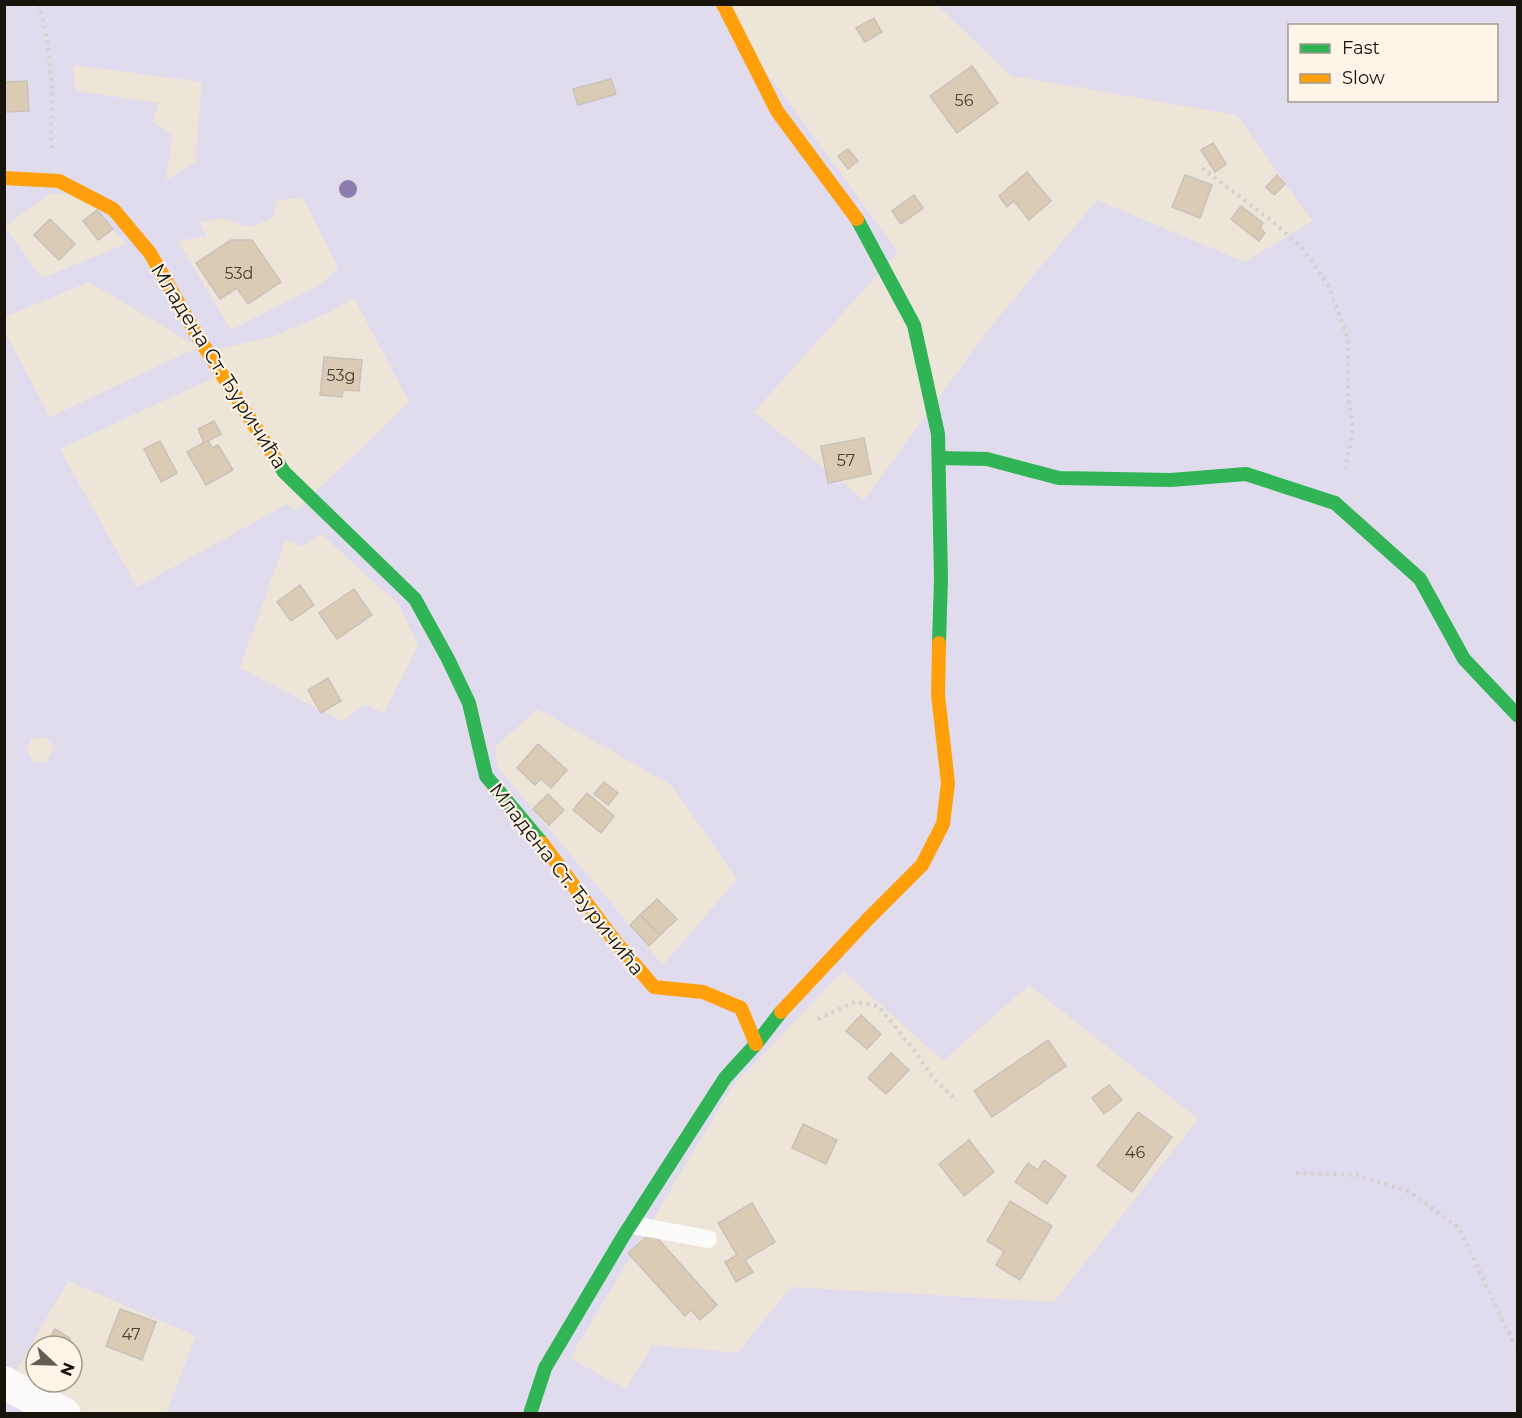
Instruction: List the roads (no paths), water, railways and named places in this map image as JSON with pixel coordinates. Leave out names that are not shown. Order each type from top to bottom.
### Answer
[{"type":"street","points":[[530,1413],[545,1368],[725,1078],[786,1006],[867,920],[922,866],[943,824],[948,783],[938,694],[941,578],[938,434],[914,325],[861,225],[777,111],[723,4]]},
{"type":"street","name":"Младена Ст. Ђуричића","points":[[4,178],[59,181],[113,209],[150,253],[195,332],[284,472],[415,599],[469,703],[486,776],[542,843],[614,940],[654,987],[703,992],[741,1008],[756,1044]]},
{"type":"street","points":[[939,458],[987,459],[1059,478],[1171,480],[1246,474],[1335,503],[1420,579],[1464,659],[1518,717]]},
{"type":"street","points":[[4,1383],[64,1413]]},
{"type":"lane","points":[[632,1225],[708,1239]]}]
